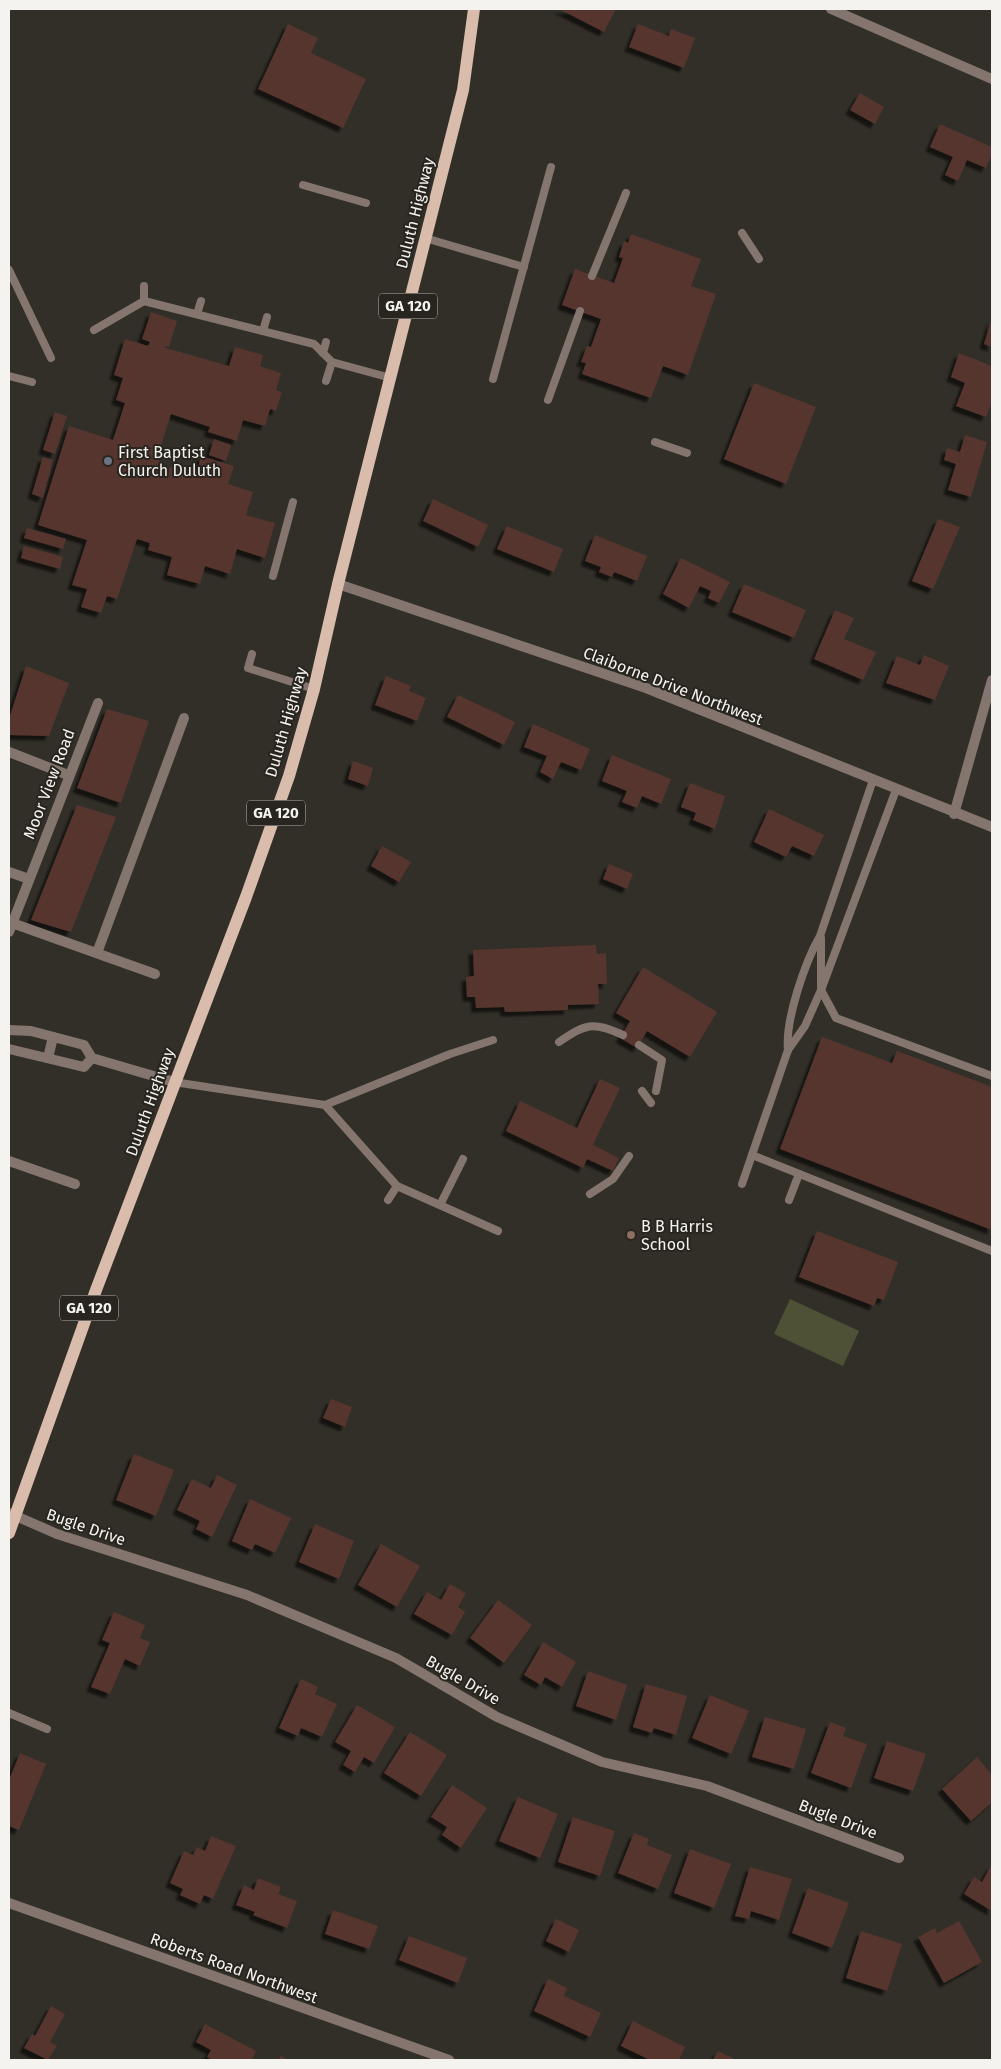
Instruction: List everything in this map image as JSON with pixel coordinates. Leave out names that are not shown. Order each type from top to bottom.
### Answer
[{"type":"main road","name":"Duluth Highway","points":[[9,1533],[12,1515],[174,1082],[246,897],[289,776],[314,689],[338,584],[463,90],[474,9]]},
{"type":"street","points":[[831,9],[992,79]]},
{"type":"street","name":"Claiborne Drive Northwest","points":[[338,584],[646,688],[954,814],[992,827]]},
{"type":"street","points":[[954,814],[992,680]]},
{"type":"street","name":"Moor View Road","points":[[10,928],[68,775],[98,703]]},
{"type":"street","points":[[97,953],[184,718]]},
{"type":"street","points":[[9,752],[68,775]]},
{"type":"street","points":[[9,872],[29,879]]},
{"type":"street","points":[[10,928],[97,953],[155,974]]},
{"type":"street","points":[[9,1030],[30,1031],[84,1045],[92,1058],[174,1082]]},
{"type":"street","points":[[48,1058],[53,1037]]},
{"type":"street","points":[[9,1049],[84,1067],[92,1058]]},
{"type":"street","points":[[9,1162],[75,1184]]},
{"type":"street","name":"Bugle Drive","points":[[12,1515],[57,1534],[247,1596],[368,1646],[396,1658],[497,1717],[602,1762],[707,1786],[899,1858]]},
{"type":"street","name":"Roberts Road Northwest","points":[[9,1904],[450,2060]]},
{"type":"lane","points":[[492,379],[551,167]]},
{"type":"lane","points":[[303,185],[366,203]]},
{"type":"lane","points":[[592,276],[626,193]]},
{"type":"lane","points":[[742,233],[759,259]]},
{"type":"lane","points":[[425,238],[524,268]]},
{"type":"lane","points":[[9,270],[51,358]]},
{"type":"lane","points":[[144,286],[144,301]]},
{"type":"lane","points":[[94,330],[144,301],[314,344],[332,362],[391,378]]},
{"type":"lane","points":[[197,314],[201,302]]},
{"type":"lane","points":[[548,400],[580,311]]},
{"type":"lane","points":[[263,331],[267,316]]},
{"type":"lane","points":[[323,353],[326,342]]},
{"type":"lane","points":[[326,381],[332,362]]},
{"type":"lane","points":[[9,376],[32,382]]},
{"type":"lane","points":[[655,442],[687,453]]},
{"type":"lane","points":[[273,576],[293,502]]},
{"type":"lane","points":[[252,654],[248,668],[314,689]]},
{"type":"lane","points":[[788,1050],[786,1036],[808,956],[820,936],[873,780]]},
{"type":"lane","points":[[742,1184],[788,1050],[805,1026],[821,990],[896,790]]},
{"type":"lane","points":[[820,936],[821,990],[836,1018],[992,1076]]},
{"type":"lane","points":[[559,1042],[580,1028],[601,1025],[622,1035]]},
{"type":"lane","points":[[174,1082],[325,1105],[450,1054],[493,1040]]},
{"type":"lane","points":[[639,1044],[662,1060],[656,1091]]},
{"type":"lane","points":[[642,1092],[651,1103]]},
{"type":"lane","points":[[325,1105],[398,1186],[498,1230]]},
{"type":"lane","points":[[752,1155],[992,1251]]},
{"type":"lane","points":[[590,1194],[613,1179],[629,1156]]},
{"type":"lane","points":[[440,1205],[463,1160]]},
{"type":"lane","points":[[789,1200],[799,1174]]},
{"type":"lane","points":[[388,1200],[398,1186]]},
{"type":"lane","points":[[9,1714],[47,1729]]},
{"type":"green space","points":[[790,1299],[859,1331],[843,1366],[774,1334]]},
{"type":"building","points":[[559,9],[616,9],[604,32]]},
{"type":"building","points":[[288,24],[318,38],[311,53],[366,79],[343,128],[258,89]]},
{"type":"building","points":[[638,24],[669,36],[671,29],[695,38],[684,68],[629,47]]},
{"type":"building","points":[[860,93],[884,107],[875,124],[850,110]]},
{"type":"building","points":[[940,124],[992,147],[992,154],[986,168],[967,160],[958,181],[945,175],[953,157],[930,147]]},
{"type":"building","points":[[631,234],[701,259],[691,286],[716,294],[688,375],[663,366],[651,398],[582,374],[586,363],[581,362],[587,346],[591,347],[601,319],[562,305],[575,269],[614,283],[623,258],[619,257],[624,241],[628,243]]},
{"type":"building","name":"First Baptist Church Duluth","points":[[151,312],[177,321],[169,347],[165,346],[166,348],[229,366],[235,347],[263,355],[260,366],[281,373],[276,390],[282,392],[276,411],[270,409],[265,426],[243,420],[237,441],[208,432],[210,427],[171,414],[158,455],[161,456],[156,471],[168,475],[170,467],[196,475],[201,456],[234,466],[228,484],[253,492],[246,515],[275,523],[265,558],[237,549],[230,574],[205,566],[200,584],[167,575],[172,557],[148,550],[150,543],[137,539],[117,599],[107,596],[101,613],[81,607],[87,589],[72,585],[87,540],[38,525],[69,426],[113,440],[125,403],[116,400],[123,378],[114,375],[125,339],[148,346],[150,342],[142,339]]},
{"type":"building","points":[[992,318],[992,347],[984,344]]},
{"type":"building","points":[[959,353],[992,366],[992,401],[986,417],[956,406],[965,383],[951,377]]},
{"type":"building","points":[[754,383],[816,407],[786,484],[724,459]]},
{"type":"building","points":[[55,412],[67,416],[55,454],[43,450]]},
{"type":"building","points":[[965,435],[987,442],[971,497],[948,490],[956,464],[944,460],[947,448],[960,452]]},
{"type":"building","points":[[214,439],[231,445],[226,461],[209,455]]},
{"type":"building","points":[[43,457],[53,460],[43,498],[32,494]]},
{"type":"building","points":[[433,499],[488,525],[478,547],[423,521]]},
{"type":"building","points":[[938,519],[960,527],[933,589],[912,581]]},
{"type":"building","points":[[507,526],[563,549],[554,572],[497,549]]},
{"type":"building","points":[[27,528],[66,539],[63,549],[24,538]]},
{"type":"building","points":[[595,535],[647,556],[637,581],[614,572],[612,577],[599,572],[601,567],[585,561]]},
{"type":"building","points":[[24,546],[63,557],[60,569],[21,558]]},
{"type":"building","points":[[681,558],[730,582],[719,603],[708,598],[711,591],[700,586],[689,608],[663,594]]},
{"type":"building","points":[[744,584],[806,610],[794,638],[732,612]]},
{"type":"building","points":[[835,610],[854,618],[844,639],[876,652],[863,680],[814,659]]},
{"type":"building","points":[[924,655],[949,666],[935,700],[886,683],[897,656],[920,665]]},
{"type":"building","points":[[26,666],[69,683],[49,736],[9,735],[9,719]]},
{"type":"building","points":[[386,676],[411,686],[409,691],[426,698],[417,721],[375,705]]},
{"type":"building","points":[[458,695],[515,722],[504,745],[447,717]]},
{"type":"building","points":[[107,709],[149,721],[121,803],[77,788]]},
{"type":"building","points":[[533,724],[590,749],[581,770],[561,762],[553,779],[540,772],[547,756],[524,747]]},
{"type":"building","points":[[612,755],[671,779],[661,804],[642,796],[637,808],[622,802],[627,791],[602,781]]},
{"type":"building","points":[[353,761],[373,768],[368,786],[348,779]]},
{"type":"building","points":[[690,783],[725,796],[715,829],[693,820],[696,813],[681,807]]},
{"type":"building","points":[[77,805],[116,817],[71,932],[31,920]]},
{"type":"building","points":[[769,809],[824,835],[814,856],[792,846],[786,857],[754,842]]},
{"type":"building","points":[[382,846],[411,862],[399,882],[371,866]]},
{"type":"building","points":[[609,864],[633,874],[627,889],[603,879]]},
{"type":"building","points":[[596,945],[597,954],[606,953],[607,984],[598,984],[599,1004],[568,1005],[568,1010],[505,1012],[504,1007],[476,1008],[475,997],[467,997],[466,977],[474,976],[473,950]]},
{"type":"building","points":[[643,967],[717,1012],[690,1057],[647,1031],[637,1048],[620,1038],[630,1021],[616,1013]]},
{"type":"building","points":[[822,1037],[892,1063],[897,1051],[992,1087],[992,1230],[780,1149]]},
{"type":"building","points":[[600,1079],[620,1088],[593,1145],[619,1158],[613,1171],[587,1159],[583,1168],[506,1131],[520,1101],[577,1128]]},
{"type":"building","points":[[817,1231],[898,1262],[884,1300],[877,1298],[874,1306],[799,1277]]},
{"type":"building","points":[[331,1399],[352,1407],[345,1427],[323,1418]]},
{"type":"building","points":[[134,1454],[174,1470],[156,1516],[116,1500]]},
{"type":"building","points":[[217,1475],[237,1485],[212,1537],[196,1529],[200,1521],[177,1510],[192,1479],[211,1488]]},
{"type":"building","points":[[250,1499],[291,1518],[275,1553],[255,1544],[252,1550],[232,1541]]},
{"type":"building","points":[[315,1524],[354,1541],[339,1579],[299,1562]]},
{"type":"building","points":[[381,1544],[420,1566],[397,1607],[358,1585]]},
{"type":"building","points":[[450,1584],[466,1593],[458,1607],[465,1612],[452,1635],[414,1614],[427,1592],[441,1600]]},
{"type":"building","points":[[498,1600],[532,1625],[504,1663],[470,1638]]},
{"type":"building","points":[[114,1612],[145,1625],[140,1638],[150,1642],[140,1666],[125,1659],[110,1694],[91,1687],[110,1643],[102,1640]]},
{"type":"building","points":[[543,1642],[576,1662],[562,1687],[545,1677],[541,1685],[524,1675]]},
{"type":"building","points":[[588,1671],[627,1685],[616,1720],[576,1706]]},
{"type":"building","points":[[301,1679],[318,1687],[315,1694],[337,1704],[322,1737],[301,1728],[298,1736],[279,1728]]},
{"type":"building","points":[[646,1684],[687,1696],[676,1735],[654,1728],[652,1733],[633,1727]]},
{"type":"building","points":[[710,1695],[749,1711],[731,1754],[692,1738]]},
{"type":"building","points":[[357,1705],[395,1727],[374,1763],[364,1757],[355,1772],[343,1765],[351,1751],[335,1742]]},
{"type":"building","points":[[765,1717],[806,1729],[794,1769],[752,1757]]},
{"type":"building","points":[[830,1722],[846,1728],[843,1736],[867,1744],[851,1788],[811,1773]]},
{"type":"building","points":[[410,1732],[447,1755],[421,1796],[384,1773]]},
{"type":"building","points":[[887,1741],[926,1754],[913,1791],[874,1778]]},
{"type":"building","points":[[20,1753],[46,1764],[19,1830],[9,1826],[9,1780]]},
{"type":"building","points":[[977,1757],[992,1775],[992,1802],[971,1821],[942,1789]]},
{"type":"building","points":[[452,1785],[487,1808],[461,1848],[442,1835],[447,1827],[431,1817]]},
{"type":"building","points":[[518,1797],[558,1814],[540,1858],[499,1841]]},
{"type":"building","points":[[573,1817],[615,1831],[600,1876],[558,1862]]},
{"type":"building","points":[[634,1833],[649,1839],[647,1845],[672,1855],[658,1889],[618,1873]]},
{"type":"building","points":[[211,1836],[236,1846],[213,1899],[204,1895],[200,1904],[180,1895],[183,1889],[170,1883],[184,1851],[193,1855],[197,1847],[205,1851]]},
{"type":"building","points":[[690,1849],[731,1864],[714,1908],[674,1893]]},
{"type":"building","points":[[992,1864],[992,1911],[964,1894],[974,1877],[982,1882]]},
{"type":"building","points":[[750,1867],[792,1879],[779,1920],[751,1911],[749,1919],[735,1916]]},
{"type":"building","points":[[258,1878],[281,1887],[278,1894],[297,1901],[287,1928],[253,1915],[255,1912],[236,1905],[244,1885],[254,1890]]},
{"type":"building","points":[[808,1888],[849,1903],[832,1948],[792,1933]]},
{"type":"building","points":[[333,1910],[378,1926],[369,1949],[325,1934]]},
{"type":"building","points":[[556,1919],[579,1930],[569,1952],[546,1941]]},
{"type":"building","points":[[959,1921],[982,1962],[944,1983],[918,1937],[935,1928],[937,1933]]},
{"type":"building","points":[[861,1931],[902,1944],[887,1991],[846,1978]]},
{"type":"building","points":[[409,1936],[467,1958],[458,1983],[399,1960]]},
{"type":"building","points":[[548,1979],[567,1988],[564,1996],[601,2013],[590,2037],[534,2011]]},
{"type":"building","points":[[51,2006],[65,2014],[50,2042],[57,2046],[48,2060],[24,2048],[32,2034],[35,2036]]},
{"type":"building","points":[[633,2021],[685,2047],[679,2060],[650,2060],[621,2046]]},
{"type":"building","points":[[205,2024],[256,2051],[252,2060],[213,2060],[207,2057],[211,2050],[196,2042]]},
{"type":"building","points":[[718,2051],[737,2060],[713,2060]]},
{"type":"building","points":[[281,2056],[288,2060],[278,2060]]},
{"type":"place","name":"First Baptist Church Duluth","points":[[108,461]]},
{"type":"place","name":"B B Harris School","points":[[631,1235]]}]
